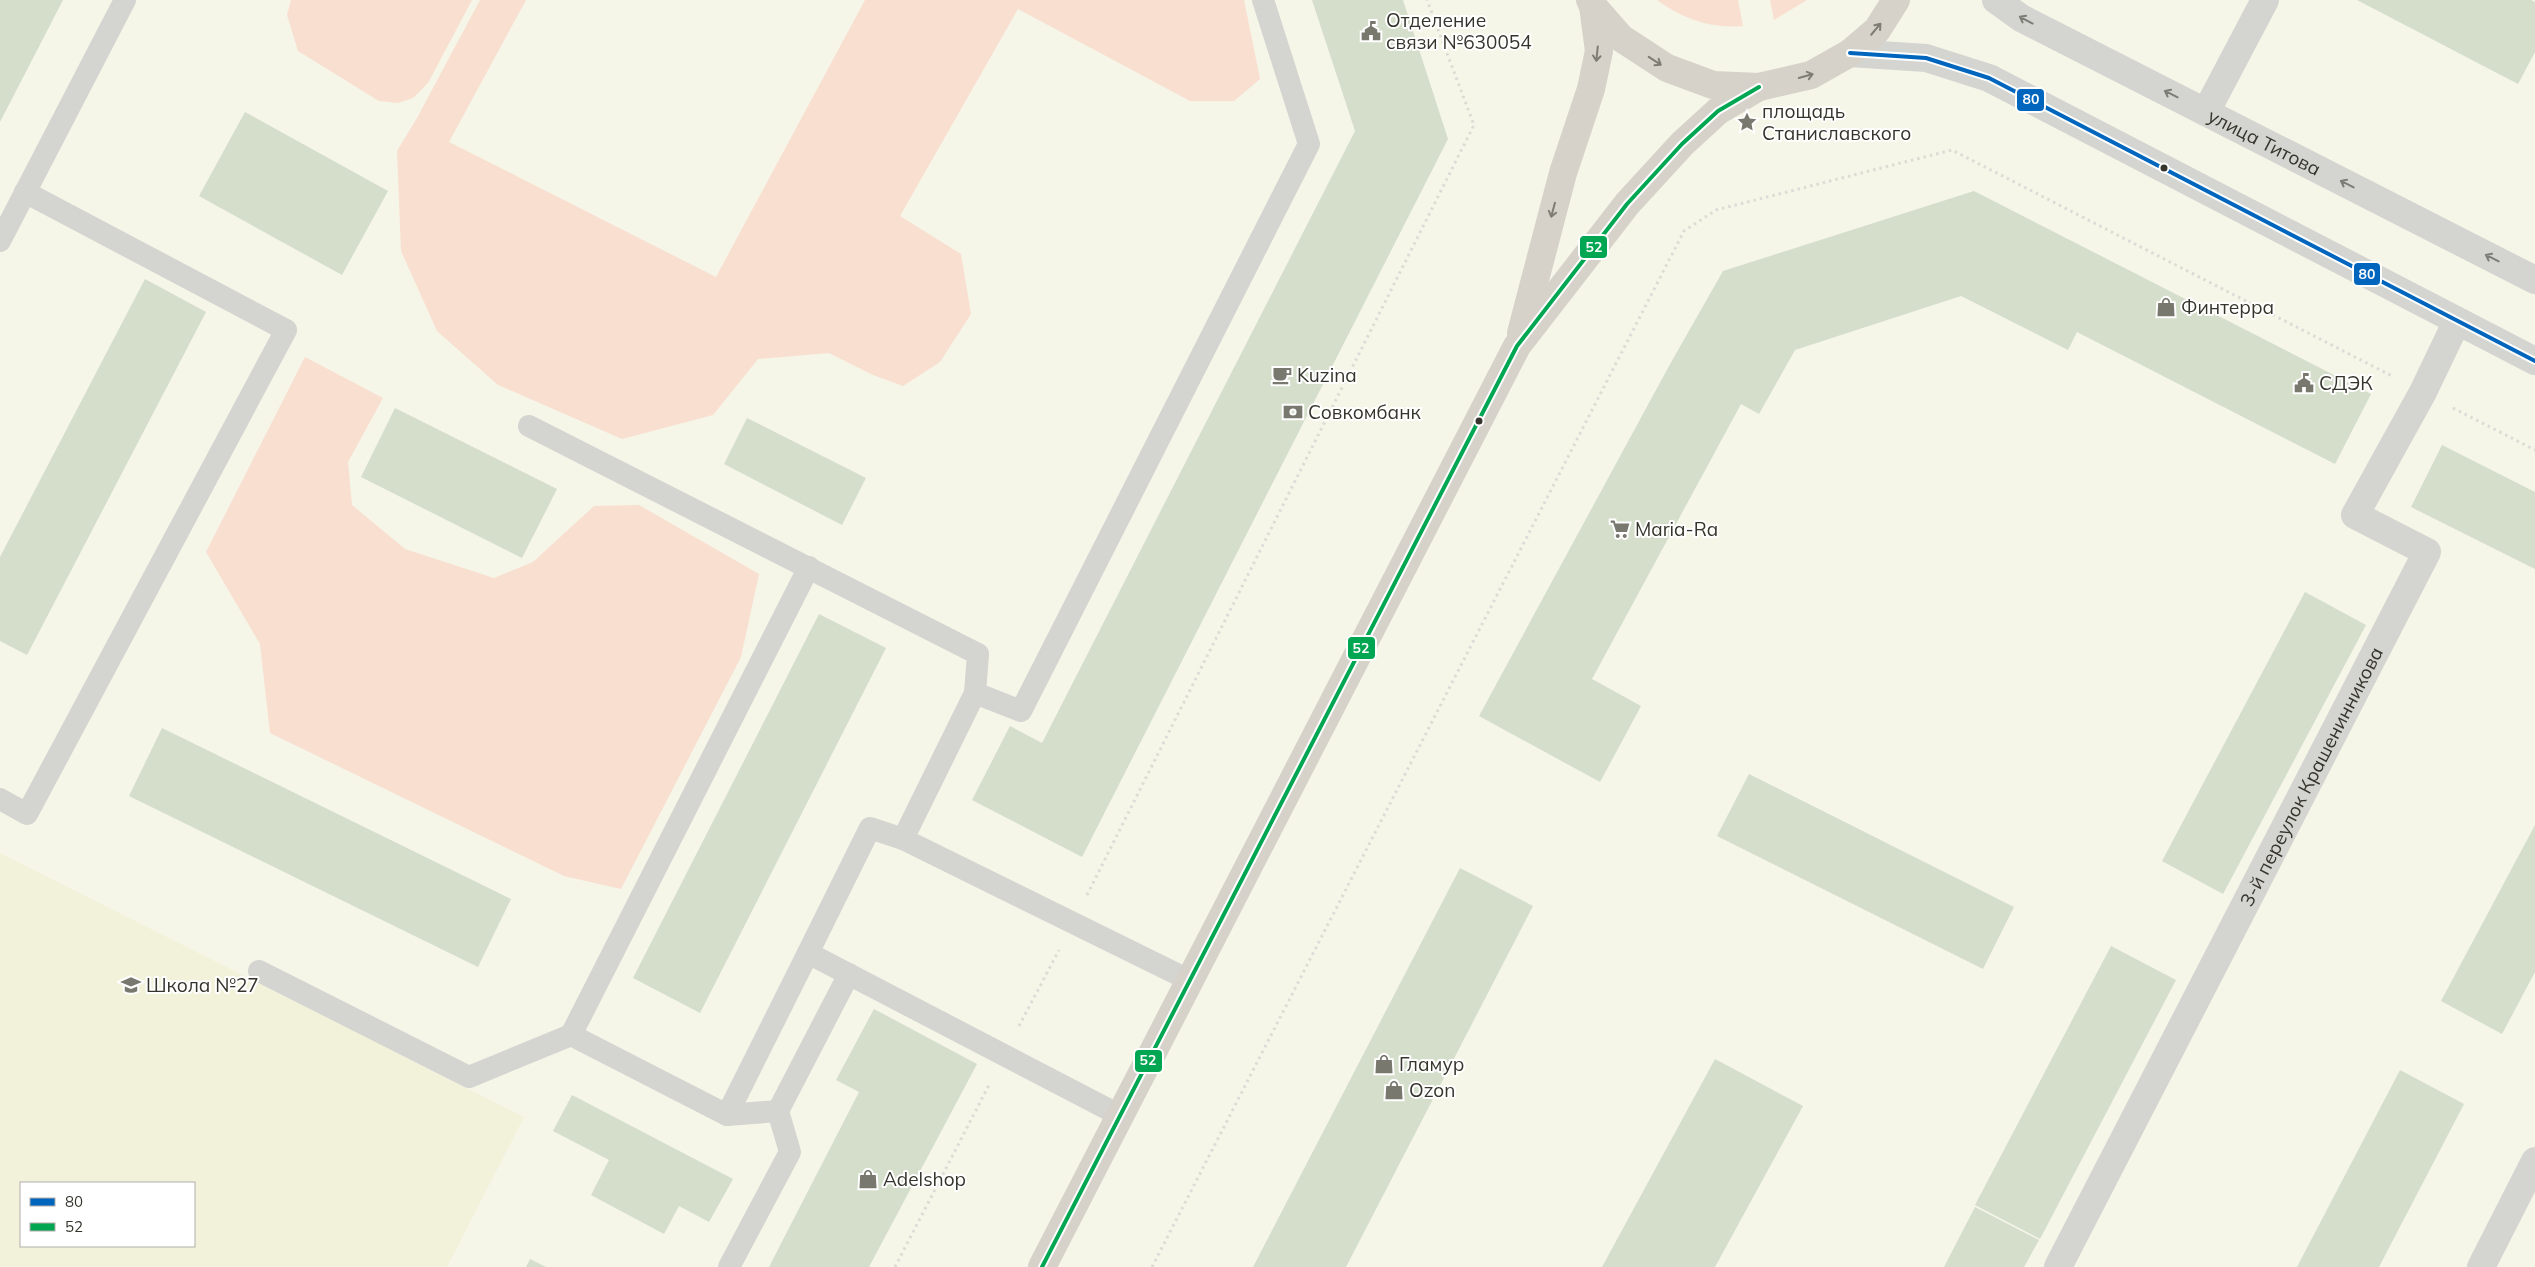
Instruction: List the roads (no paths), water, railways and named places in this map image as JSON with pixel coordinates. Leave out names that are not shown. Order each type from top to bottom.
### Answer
[{"type":"main road","points":[[1592,3],[1621,38],[1667,68],[1713,85],[1759,87],[1811,75],[1850,53],[1877,30],[1896,0]]},
{"type":"main road","name":"улица Титова","points":[[1996,0],[2021,18],[2535,280]]},
{"type":"main road","points":[[2206,112],[2265,0]]},
{"type":"main road","points":[[1517,346],[1563,173],[1591,89],[1599,51],[1592,3]]},
{"type":"main road","points":[[1850,53],[1926,58],[1989,78],[2535,362]]},
{"type":"main road","points":[[1042,1267],[1517,346],[1627,204],[1682,144],[1718,112],[1759,87]]},
{"type":"main road","name":"3-й переулок Крашенинникова","points":[[2058,1267],[2427,552],[2355,515],[2423,392],[2457,321]]},
{"type":"main road","points":[[2481,1267],[2535,1161]]},
{"type":"lane","points":[[0,241],[126,0]]},
{"type":"lane","points":[[975,693],[1021,711],[1309,144],[1263,0]]},
{"type":"lane","points":[[0,799],[27,814],[286,330],[25,192]]},
{"type":"lane","points":[[529,426],[978,654],[975,693],[903,839]]},
{"type":"lane","points":[[259,971],[469,1077],[571,1035],[809,568]]},
{"type":"lane","points":[[727,1115],[870,828],[903,839],[1072,924],[1191,981]]},
{"type":"lane","points":[[808,953],[1121,1116]]},
{"type":"lane","points":[[729,1267],[790,1152],[778,1111],[849,974]]},
{"type":"lane","points":[[571,1035],[727,1115],[778,1111]]},
{"type":"place","name":"Отделение связи №630054","points":[[1371,31]]},
{"type":"place","name":"площадь Станиславского","points":[[1747,122]]},
{"type":"place","name":"Финтерра","points":[[2166,307]]},
{"type":"place","name":"Kuzina","points":[[1282,375]]},
{"type":"place","name":"СДЭК","points":[[2304,383]]},
{"type":"place","name":"Совкомбанк","points":[[1293,412]]},
{"type":"place","name":"Maria-Ra","points":[[1620,529]]},
{"type":"place","name":"Школа №27","points":[[131,985]]},
{"type":"place","name":"Гламур","points":[[1384,1064]]},
{"type":"place","name":"Ozon","points":[[1394,1090]]},
{"type":"place","name":"Adelshop","points":[[868,1179]]}]
